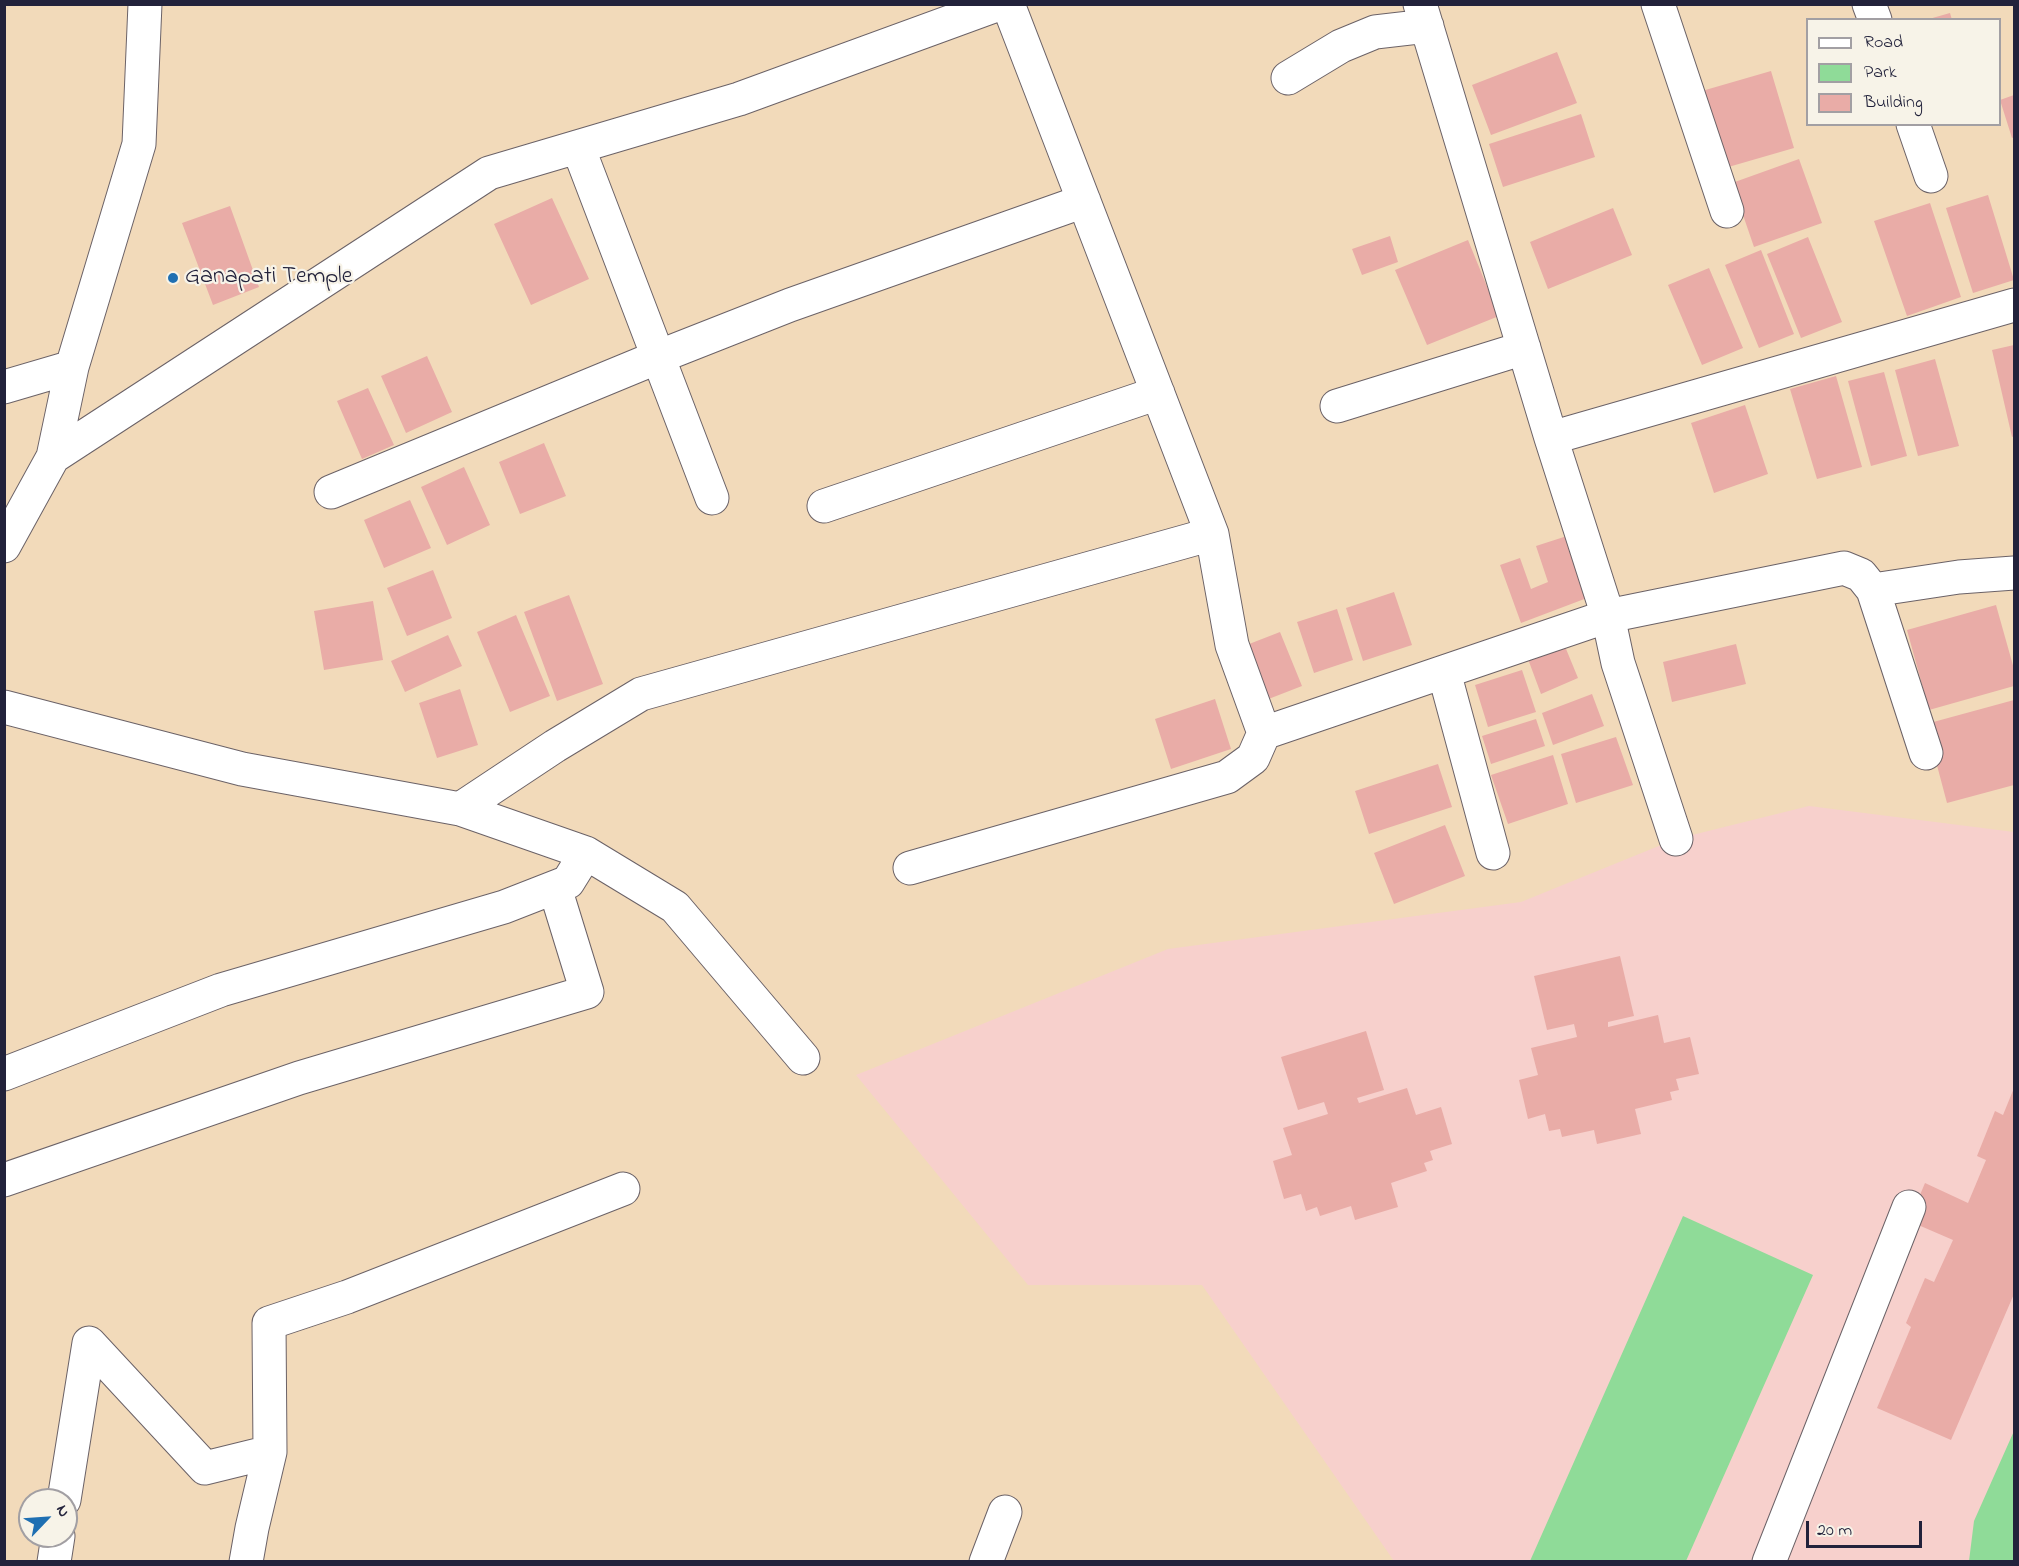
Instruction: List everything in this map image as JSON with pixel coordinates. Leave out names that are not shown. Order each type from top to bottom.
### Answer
[{"type":"street","points":[[4,546],[53,457],[72,367],[139,144],[145,4]]},
{"type":"street","points":[[53,457],[489,173],[739,99],[999,4]]},
{"type":"street","points":[[910,868],[1227,777],[1253,758],[1264,733],[1232,645],[1212,534],[1008,4]]},
{"type":"street","points":[[1658,4],[1727,211]]},
{"type":"street","points":[[1288,78],[1341,46],[1423,15],[1551,438],[1608,616],[1618,663],[1676,839]]},
{"type":"street","points":[[1914,126],[1931,176]]},
{"type":"street","points":[[578,147],[712,498]]},
{"type":"street","points":[[331,492],[790,305],[1084,201]]},
{"type":"street","points":[[1551,438],[2014,305]]},
{"type":"street","points":[[1337,406],[1524,348]]},
{"type":"street","points":[[4,387],[72,367]]},
{"type":"street","points":[[824,506],[1158,393]]},
{"type":"street","points":[[460,809],[555,746],[641,694],[1212,534]]},
{"type":"street","points":[[1264,733],[1608,616],[1844,568],[1861,575],[1873,590],[1926,753]]},
{"type":"street","points":[[1873,590],[1959,577],[2014,573]]},
{"type":"street","points":[[1444,672],[1493,853]]},
{"type":"street","points":[[4,707],[242,769],[460,809],[586,853],[675,907],[803,1058]]},
{"type":"street","points":[[4,1074],[221,990],[504,907],[555,888],[568,882],[586,853]]},
{"type":"street","points":[[4,1180],[299,1078],[587,992],[555,888]]},
{"type":"street","points":[[246,1562],[270,1452],[269,1323],[347,1297],[623,1189]]},
{"type":"street","points":[[1769,1562],[1909,1207]]},
{"type":"street","points":[[66,1488],[89,1342],[205,1468],[270,1452]]},
{"type":"street","points":[[986,1562],[1005,1512]]},
{"type":"shaded area","points":[[1809,806],[2014,832],[2014,1561],[1394,1561],[1202,1285],[1028,1285],[856,1075],[1168,949],[1521,902],[1676,839]]},
{"type":"green space","points":[[1683,1216],[1813,1275],[1686,1561],[1530,1561]]},
{"type":"green space","points":[[2014,1431],[2014,1561],[1969,1561],[1974,1521]]},
{"type":"building","points":[[1950,13],[1951,18],[1932,18]]},
{"type":"building","points":[[1557,52],[1577,103],[1491,135],[1472,85]]},
{"type":"building","points":[[1771,71],[1794,148],[1718,170],[1695,93]]},
{"type":"building","points":[[2014,95],[2014,137],[2012,138],[2001,103],[2001,100]]},
{"type":"building","points":[[1581,114],[1595,157],[1503,187],[1489,144]]},
{"type":"building","points":[[1799,159],[1822,223],[1754,247],[1732,183]]},
{"type":"building","points":[[1988,195],[2014,280],[1973,293],[1946,208]]},
{"type":"building","points":[[552,198],[589,279],[531,305],[494,224]]},
{"type":"building","points":[[1930,203],[1961,297],[1907,316],[1874,221]]},
{"type":"building","points":[[230,206],[259,287],[213,305],[182,223]]},
{"type":"building","points":[[1613,208],[1632,255],[1548,289],[1530,242]]},
{"type":"building","points":[[1390,236],[1398,262],[1362,275],[1352,249]]},
{"type":"building","points":[[1808,237],[1842,322],[1801,338],[1767,254]]},
{"type":"building","points":[[1468,240],[1499,316],[1427,345],[1395,270]]},
{"type":"building","points":[[1761,250],[1794,334],[1759,348],[1725,265]]},
{"type":"building","points":[[1709,268],[1743,348],[1702,365],[1668,285]]},
{"type":"building","points":[[2014,345],[2014,436],[2012,437],[1992,350]]},
{"type":"building","points":[[427,356],[452,412],[406,433],[381,376]]},
{"type":"building","points":[[1935,359],[1959,446],[1918,456],[1895,370]]},
{"type":"building","points":[[1884,372],[1907,456],[1871,466],[1848,381]]},
{"type":"building","points":[[1836,376],[1862,467],[1817,479],[1790,389]]},
{"type":"building","points":[[368,388],[394,445],[362,459],[337,401]]},
{"type":"building","points":[[1745,405],[1768,474],[1714,493],[1691,423]]},
{"type":"building","points":[[544,443],[566,496],[520,514],[499,462]]},
{"type":"building","points":[[464,467],[490,525],[447,545],[421,487]]},
{"type":"building","points":[[410,500],[431,548],[384,568],[364,520]]},
{"type":"building","points":[[1567,536],[1587,598],[1521,623],[1500,565],[1520,558],[1531,589],[1548,582],[1536,546]]},
{"type":"building","points":[[433,570],[452,618],[407,636],[387,588]]},
{"type":"building","points":[[1394,592],[1412,645],[1363,661],[1346,608]]},
{"type":"building","points":[[569,595],[603,684],[557,701],[524,612]]},
{"type":"building","points":[[373,601],[383,660],[324,670],[314,611]]},
{"type":"building","points":[[1996,605],[2014,669],[2014,686],[1929,710],[1907,630]]},
{"type":"building","points":[[1337,609],[1353,660],[1314,673],[1297,622]]},
{"type":"building","points":[[516,615],[550,696],[510,712],[477,632]]},
{"type":"building","points":[[1280,632],[1302,686],[1266,700],[1244,646]]},
{"type":"building","points":[[448,635],[462,666],[405,692],[391,661]]},
{"type":"building","points":[[1564,644],[1578,678],[1541,694],[1528,659]]},
{"type":"building","points":[[1736,644],[1746,684],[1672,702],[1663,662]]},
{"type":"building","points":[[1522,670],[1536,712],[1488,727],[1475,685]]},
{"type":"building","points":[[460,689],[478,745],[437,758],[419,703]]},
{"type":"building","points":[[1592,694],[1604,726],[1553,745],[1542,713]]},
{"type":"building","points":[[1215,699],[1231,749],[1171,769],[1155,719]]},
{"type":"building","points":[[2014,700],[2014,785],[1947,803],[1926,724]]},
{"type":"building","points":[[1536,719],[1545,746],[1491,764],[1482,736]]},
{"type":"building","points":[[1616,737],[1633,785],[1576,803],[1561,754]]},
{"type":"building","points":[[1553,755],[1568,804],[1508,824],[1491,775]]},
{"type":"building","points":[[1438,764],[1452,807],[1369,834],[1355,791]]},
{"type":"building","points":[[1445,825],[1465,876],[1394,904],[1374,853]]},
{"type":"building","points":[[1620,956],[1634,1016],[1608,1022],[1608,1027],[1658,1015],[1664,1043],[1690,1037],[1699,1074],[1676,1079],[1679,1090],[1670,1092],[1672,1100],[1635,1109],[1641,1134],[1597,1144],[1594,1130],[1562,1137],[1560,1129],[1549,1131],[1545,1114],[1528,1119],[1519,1080],[1538,1075],[1531,1048],[1577,1037],[1574,1024],[1547,1030],[1534,976]]},
{"type":"building","points":[[1366,1031],[1384,1090],[1357,1098],[1359,1103],[1407,1088],[1416,1115],[1441,1107],[1452,1144],[1430,1151],[1433,1160],[1424,1163],[1427,1171],[1391,1183],[1398,1207],[1355,1220],[1351,1206],[1320,1216],[1317,1207],[1306,1211],[1301,1194],[1284,1199],[1273,1161],[1292,1155],[1283,1128],[1328,1114],[1324,1102],[1298,1110],[1281,1057]]},
{"type":"building","points":[[2014,1088],[2014,1294],[1951,1440],[1877,1408],[1911,1327],[1906,1323],[1925,1278],[1934,1282],[1953,1240],[1909,1221],[1925,1183],[1968,1203],[1986,1160],[1977,1156],[1995,1111],[2003,1115]]},
{"type":"place","name":"Ganapati Temple","points":[[173,278]]}]
